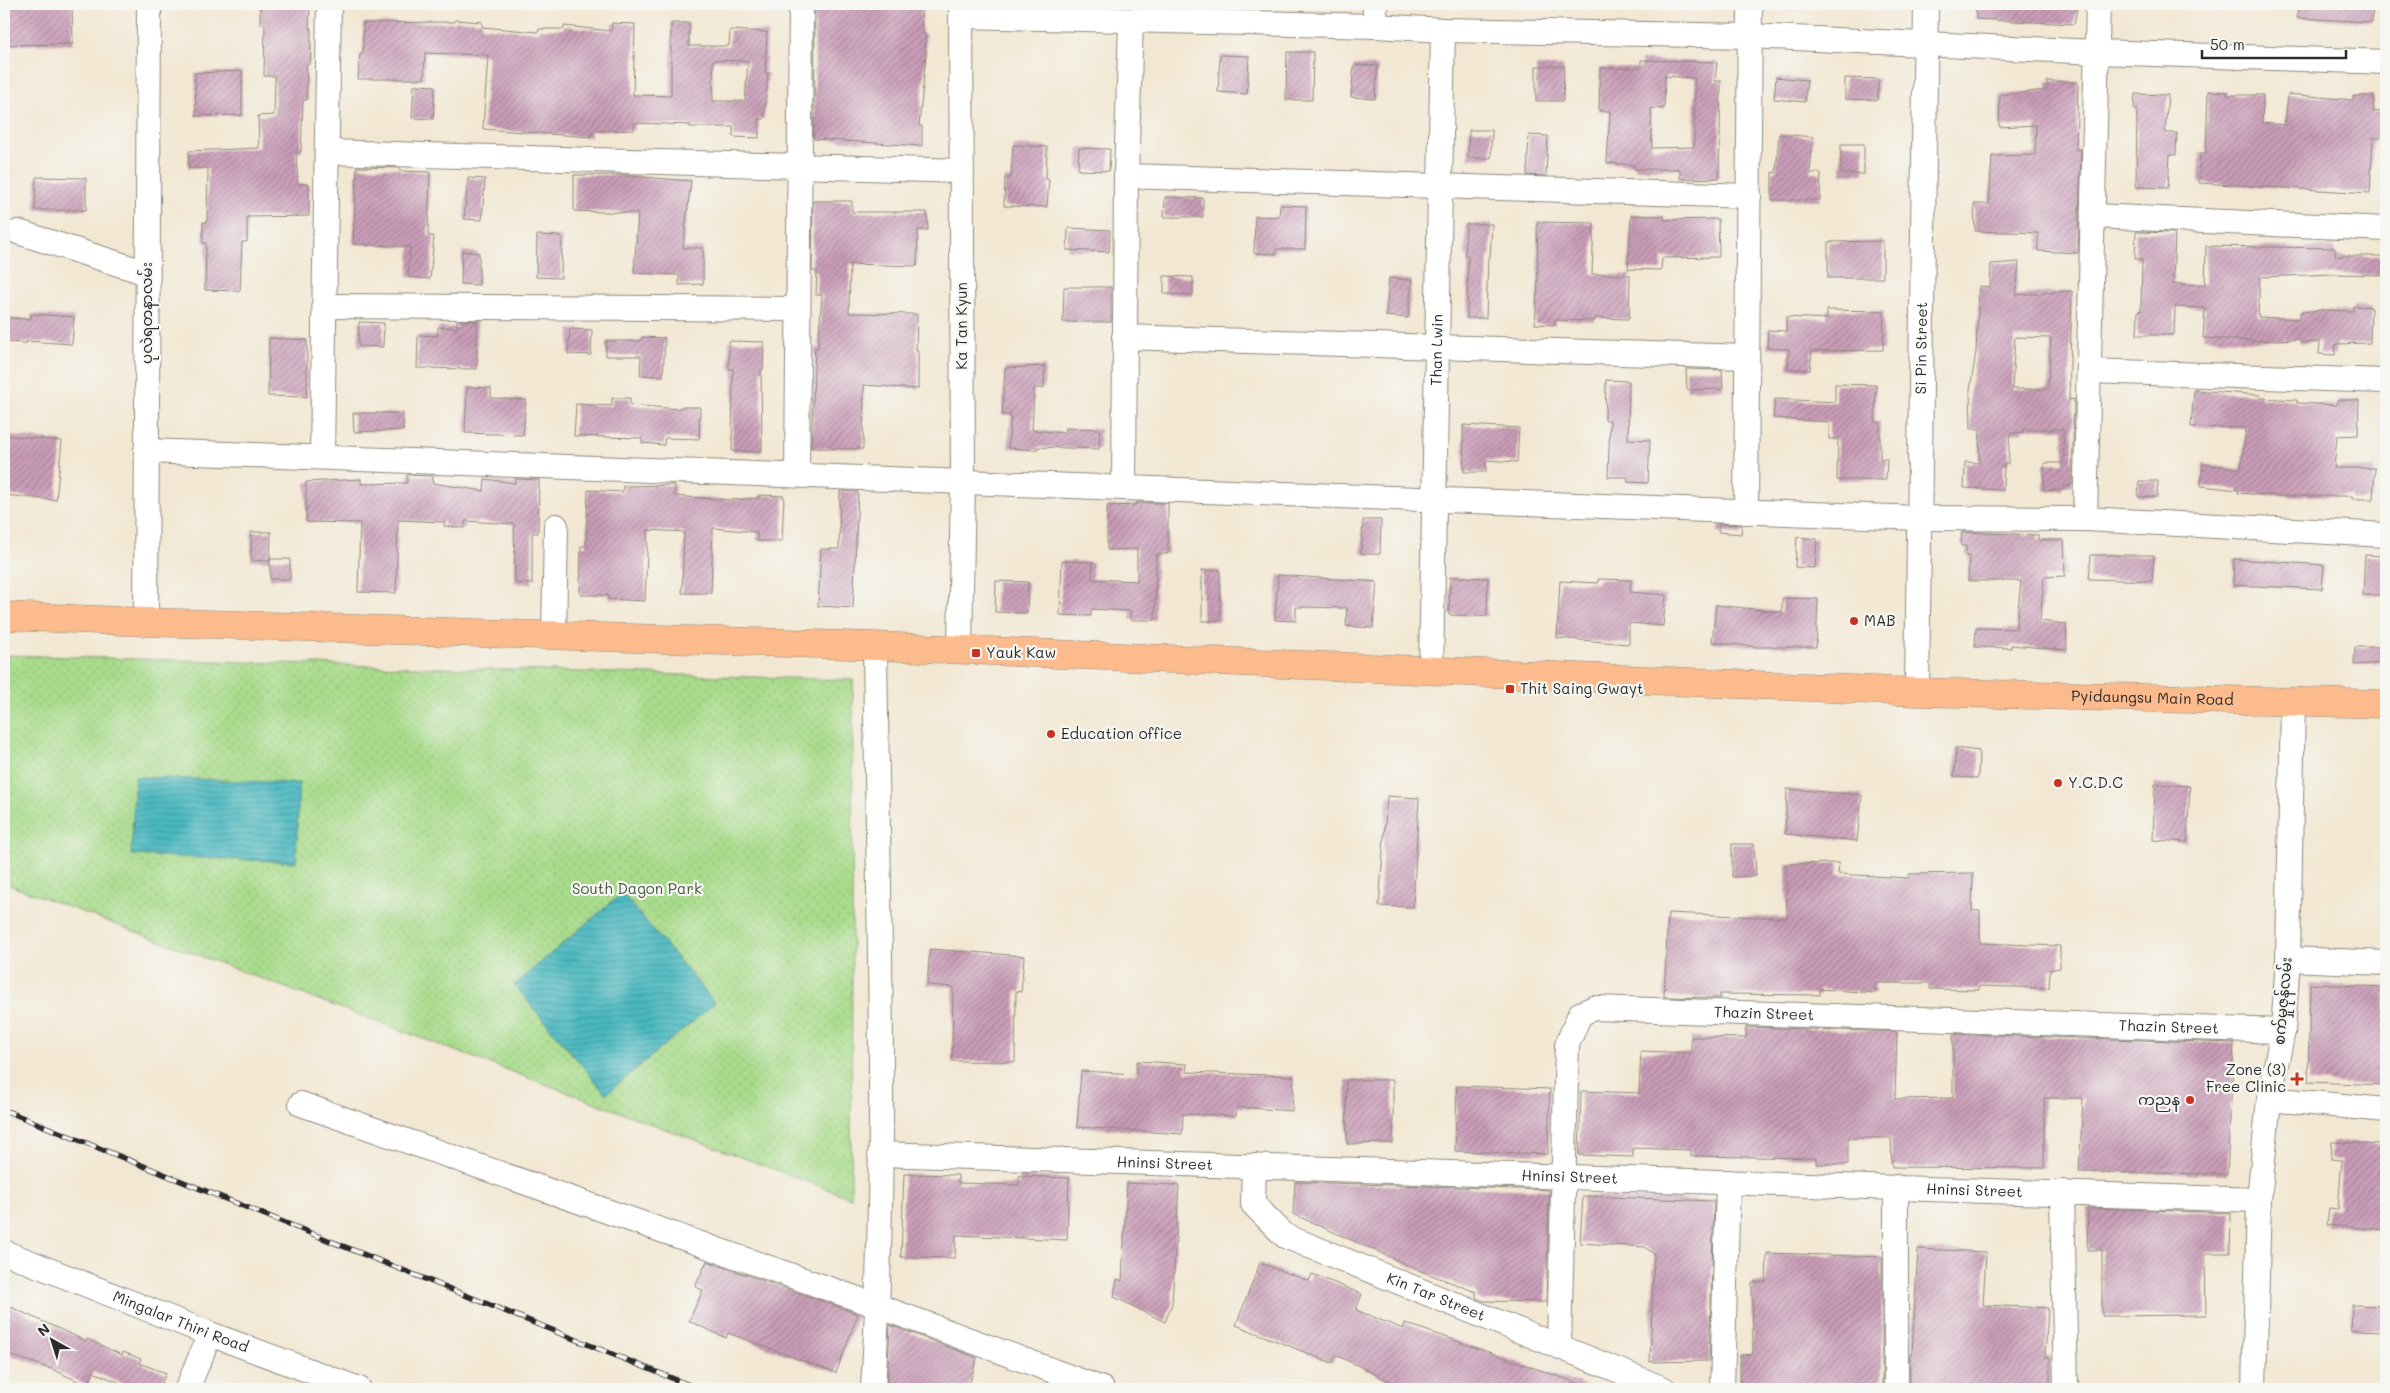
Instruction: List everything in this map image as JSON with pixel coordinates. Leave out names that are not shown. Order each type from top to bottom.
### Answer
[{"type":"main road","name":"Pyidaungsu Main Road","points":[[4,616],[960,649],[1917,692],[2386,704]]},
{"type":"street","name":"ပုလဲရတနာလမ်း","points":[[146,622],[149,4]]},
{"type":"street","points":[[322,457],[329,4]]},
{"type":"street","points":[[797,475],[801,4]]},
{"type":"street","points":[[1746,512],[1750,4]]},
{"type":"street","name":"Si Pin Street","points":[[1917,692],[1926,4]]},
{"type":"street","points":[[2085,519],[2098,4]]},
{"type":"street","points":[[961,10],[1131,21],[1375,15],[1443,30],[1749,36],[2097,52],[2386,62]]},
{"type":"street","name":"Ka Tan Kyun","points":[[960,649],[963,482],[961,10]]},
{"type":"street","points":[[1124,488],[1126,176],[1131,21]]},
{"type":"street","name":"Than Lwin","points":[[1431,670],[1443,30]]},
{"type":"street","points":[[327,152],[962,171]]},
{"type":"street","points":[[1126,176],[1749,196]]},
{"type":"street","points":[[2093,216],[2386,229]]},
{"type":"street","points":[[18,232],[147,273]]},
{"type":"street","points":[[325,306],[798,310]]},
{"type":"street","points":[[1124,338],[1748,357]]},
{"type":"street","points":[[2090,371],[2386,381]]},
{"type":"street","points":[[146,450],[1746,512],[1920,518],[2085,519],[2386,535]]},
{"type":"street","points":[[554,636],[556,526]]},
{"type":"street","points":[[874,1389],[878,1306],[880,1154],[875,646]]},
{"type":"street","name":"စက်မှုဇုန်လမ်း","points":[[2254,1389],[2259,1200],[2269,1099],[2283,1031],[2288,959],[2294,702]]},
{"type":"street","points":[[2288,959],[2386,963]]},
{"type":"street","name":"Thazin Street","points":[[1559,1345],[1567,1045],[1580,1014],[1594,1008],[2283,1031]]},
{"type":"street","points":[[2269,1099],[2386,1110]]},
{"type":"street","points":[[301,1104],[878,1306],[1102,1389]]},
{"type":"street","name":"Hninsi Street","points":[[880,1154],[2259,1200]]},
{"type":"street","name":"Kin Tar Street","points":[[1254,1166],[1253,1204],[1285,1236],[1664,1389]]},
{"type":"street","points":[[1722,1389],[1728,1182]]},
{"type":"street","points":[[1896,1187],[1896,1389]]},
{"type":"street","points":[[2062,1192],[2066,1389]]},
{"type":"street","name":"Mingalar Thiri Road","points":[[4,1252],[210,1334],[329,1384],[359,1389]]},
{"type":"street","points":[[186,1389],[210,1334]]},
{"type":"green space","name":"South Dagon Park","points":[[4,655],[853,680],[851,1198],[4,883]]},
{"type":"water","points":[[135,777],[299,783],[296,862],[131,855]]},
{"type":"water","points":[[622,893],[715,1003],[606,1094],[514,985]]},
{"type":"building","points":[[72,4],[73,44],[4,45],[4,5]]},
{"type":"building","points":[[260,4],[310,5],[309,28],[311,28],[311,43],[310,64],[306,64],[307,100],[303,100],[301,152],[296,152],[298,184],[309,184],[309,216],[247,217],[247,242],[242,242],[240,291],[205,290],[206,243],[203,243],[203,222],[207,222],[208,168],[188,168],[189,151],[259,148],[258,116],[274,115],[275,76],[264,76],[265,24],[260,24]]},
{"type":"building","points":[[815,4],[921,4],[922,34],[925,34],[926,54],[919,126],[922,126],[922,146],[814,139]]},
{"type":"building","points":[[1976,4],[2078,4],[2074,24],[1976,19]]},
{"type":"building","points":[[2298,4],[2373,4],[2372,22],[2297,18]]},
{"type":"building","points":[[455,20],[482,22],[482,27],[538,32],[539,29],[564,29],[564,26],[611,31],[612,23],[635,24],[633,95],[671,96],[671,23],[689,23],[689,46],[729,46],[730,30],[767,32],[765,73],[768,73],[764,119],[759,119],[759,138],[733,137],[733,127],[690,127],[690,125],[634,123],[634,130],[591,131],[591,137],[483,129],[488,55],[425,53],[424,79],[358,79],[360,54],[363,53],[363,23],[455,22]],"holes":[[[713,60],[748,61],[745,101],[713,101]]]},
{"type":"building","points":[[1287,52],[1313,52],[1312,100],[1286,100]]},
{"type":"building","points":[[1220,55],[1249,56],[1247,94],[1218,92]]},
{"type":"building","points":[[1641,60],[1717,62],[1715,81],[1721,81],[1719,178],[1680,179],[1680,169],[1634,169],[1634,165],[1607,163],[1610,111],[1599,111],[1600,68],[1641,68]],"holes":[[[1665,76],[1695,78],[1694,147],[1652,148],[1651,108],[1664,109]]]},
{"type":"building","points":[[1354,65],[1378,66],[1375,99],[1351,97]]},
{"type":"building","points":[[1536,66],[1564,66],[1563,101],[1536,101]]},
{"type":"building","points":[[242,71],[242,115],[196,116],[195,73]]},
{"type":"building","points":[[1776,77],[1807,80],[1805,102],[1774,99]]},
{"type":"building","points":[[1845,78],[1878,79],[1878,100],[1845,99]]},
{"type":"building","points":[[2047,81],[2078,82],[2076,150],[2081,149],[2078,253],[2038,251],[2038,233],[1975,231],[1974,204],[1989,204],[1992,156],[2035,155],[2036,125],[1999,127],[2000,95],[2047,90]]},
{"type":"building","points":[[414,85],[435,86],[433,119],[412,118]]},
{"type":"building","points":[[2208,91],[2228,92],[2227,95],[2263,95],[2262,123],[2285,125],[2288,94],[2353,100],[2353,96],[2374,96],[2373,112],[2386,111],[2386,138],[2373,138],[2370,193],[2199,183],[2200,153],[2206,153]]},
{"type":"building","points":[[2135,94],[2168,95],[2165,133],[2177,133],[2176,155],[2170,155],[2168,188],[2136,187],[2137,109],[2134,109]]},
{"type":"building","points":[[1469,130],[1492,130],[1491,158],[1468,158]]},
{"type":"building","points":[[1779,134],[1813,137],[1810,173],[1821,173],[1820,200],[1772,200],[1772,172],[1776,173]]},
{"type":"building","points":[[1529,135],[1548,136],[1546,176],[1527,175]]},
{"type":"building","points":[[1841,144],[1864,144],[1864,174],[1841,174]]},
{"type":"building","points":[[1013,145],[1047,147],[1046,179],[1049,179],[1047,207],[1004,206],[1005,178],[1011,178]]},
{"type":"building","points":[[1079,148],[1110,149],[1109,171],[1078,170]]},
{"type":"building","points":[[357,167],[400,168],[400,171],[430,172],[428,236],[434,236],[430,279],[408,277],[410,247],[353,244]]},
{"type":"building","points":[[574,175],[620,175],[691,181],[683,248],[703,248],[703,284],[679,285],[679,275],[634,273],[638,213],[574,211]]},
{"type":"building","points":[[36,177],[86,178],[86,210],[35,210]]},
{"type":"building","points":[[468,178],[485,179],[482,220],[464,219]]},
{"type":"building","points":[[1165,197],[1203,198],[1203,217],[1164,217]]},
{"type":"building","points":[[813,201],[852,201],[852,212],[927,212],[928,230],[918,230],[917,266],[850,264],[849,313],[917,314],[918,389],[864,385],[863,449],[811,448],[815,348],[818,348],[822,295],[816,295],[817,271],[812,271]]},
{"type":"building","points":[[1280,205],[1306,206],[1305,249],[1276,249],[1276,254],[1254,253],[1255,216],[1279,217]]},
{"type":"building","points":[[1631,215],[1664,216],[1664,220],[1718,219],[1719,257],[1662,258],[1661,270],[1628,269]]},
{"type":"building","points":[[1537,222],[1594,223],[1592,274],[1630,275],[1629,319],[1595,318],[1595,321],[1555,320],[1555,325],[1535,324],[1538,280]]},
{"type":"building","points":[[1466,224],[1492,224],[1490,257],[1488,257],[1486,318],[1467,318],[1468,256],[1465,256]]},
{"type":"building","points":[[1068,228],[1110,230],[1109,252],[1067,250]]},
{"type":"building","points":[[2136,232],[2175,233],[2173,284],[2205,285],[2206,246],[2335,248],[2335,256],[2386,256],[2386,275],[2334,274],[2260,277],[2258,317],[2300,319],[2300,312],[2321,310],[2353,311],[2353,306],[2371,307],[2370,343],[2336,344],[2335,355],[2319,354],[2320,342],[2300,343],[2300,339],[2253,341],[2203,338],[2205,308],[2175,307],[2174,335],[2137,335],[2138,311],[2141,311],[2142,259],[2135,259]]},
{"type":"building","points":[[537,235],[562,236],[561,278],[536,277]]},
{"type":"building","points":[[1883,241],[1883,278],[1828,278],[1828,242]]},
{"type":"building","points":[[462,251],[479,253],[479,285],[461,284]]},
{"type":"building","points":[[2019,262],[2016,295],[2072,291],[2069,400],[2074,399],[2072,485],[2063,486],[2063,490],[2044,491],[2044,463],[2064,463],[2063,429],[2023,429],[2023,432],[2010,433],[2008,464],[2004,464],[2003,490],[1964,488],[1965,462],[1979,463],[1980,429],[1971,429],[1970,390],[1976,352],[1979,286],[1990,287],[1991,264]],"holes":[[[2015,337],[2051,338],[2048,389],[2012,389]]]},
{"type":"building","points":[[1164,276],[1193,277],[1193,295],[1164,294]]},
{"type":"building","points":[[1389,278],[1412,280],[1408,318],[1386,316]]},
{"type":"building","points":[[1064,287],[1111,287],[1111,322],[1063,322]]},
{"type":"building","points":[[1827,310],[1884,311],[1883,350],[1812,351],[1810,370],[1788,369],[1789,349],[1767,348],[1768,330],[1786,331],[1786,317],[1827,319]]},
{"type":"building","points":[[31,314],[74,317],[72,344],[27,341],[27,343],[4,342],[4,318],[31,319]]},
{"type":"building","points":[[457,321],[477,321],[477,369],[417,368],[418,335],[438,336],[438,327],[457,328]]},
{"type":"building","points":[[359,322],[384,323],[383,347],[358,346]]},
{"type":"building","points":[[570,329],[592,330],[591,355],[568,354]]},
{"type":"building","points":[[642,337],[665,338],[663,376],[640,375],[641,356],[606,356],[606,341],[641,341]]},
{"type":"building","points":[[269,338],[307,340],[307,397],[268,396]]},
{"type":"building","points":[[729,341],[764,342],[763,370],[761,370],[762,452],[732,451],[733,369],[729,369]]},
{"type":"building","points":[[1045,366],[1044,388],[1034,388],[1032,430],[1065,433],[1066,428],[1100,429],[1099,449],[1037,447],[1037,450],[1008,448],[1011,415],[1002,415],[1005,368]]},
{"type":"building","points":[[1686,369],[1722,370],[1723,389],[1687,390]]},
{"type":"building","points":[[1606,380],[1629,381],[1628,439],[1650,440],[1648,483],[1627,482],[1628,477],[1608,477],[1610,420],[1605,420]]},
{"type":"building","points":[[1835,384],[1876,385],[1875,422],[1880,422],[1880,459],[1887,459],[1886,480],[1837,480],[1838,439],[1829,439],[1829,422],[1773,418],[1775,399],[1835,402]]},
{"type":"building","points":[[467,387],[491,388],[491,398],[526,400],[523,435],[465,433]]},
{"type":"building","points":[[2194,390],[2260,395],[2260,398],[2297,400],[2297,403],[2337,405],[2337,400],[2359,400],[2358,435],[2337,436],[2334,468],[2375,468],[2373,499],[2352,499],[2352,496],[2279,496],[2238,493],[2239,490],[2201,486],[2203,464],[2241,469],[2246,428],[2191,427]]},
{"type":"building","points":[[612,398],[630,398],[630,405],[679,409],[680,407],[700,407],[699,439],[665,438],[664,445],[642,443],[642,438],[574,436],[576,404],[612,406]]},
{"type":"building","points":[[353,413],[403,413],[403,430],[354,432]]},
{"type":"building","points":[[1463,425],[1519,428],[1517,462],[1486,460],[1486,472],[1464,472]]},
{"type":"building","points":[[4,435],[62,441],[56,500],[4,495]]},
{"type":"building","points":[[407,475],[433,476],[432,483],[484,491],[485,479],[515,483],[515,479],[539,480],[538,533],[532,533],[532,584],[515,583],[514,524],[465,521],[465,528],[444,526],[445,522],[398,520],[396,593],[358,592],[360,523],[306,522],[306,482],[361,479],[361,484],[407,483]]},
{"type":"building","points":[[2139,481],[2158,481],[2157,497],[2138,497]]},
{"type":"building","points":[[675,485],[674,496],[730,500],[759,498],[759,495],[784,496],[782,541],[757,541],[757,532],[713,528],[711,593],[682,593],[684,532],[648,530],[645,601],[608,599],[608,595],[580,595],[581,546],[586,546],[588,490],[623,492],[623,486]]},
{"type":"building","points":[[840,491],[858,492],[853,608],[818,606],[821,549],[839,549]]},
{"type":"building","points":[[1136,503],[1168,503],[1168,554],[1156,554],[1155,620],[1130,620],[1131,611],[1091,609],[1091,616],[1060,615],[1062,561],[1093,562],[1092,579],[1137,581],[1137,549],[1107,550],[1107,506],[1136,505]]},
{"type":"building","points":[[1363,520],[1381,520],[1380,554],[1361,554]]},
{"type":"building","points":[[1719,524],[1742,525],[1741,534],[1718,532]]},
{"type":"building","points":[[251,532],[271,532],[270,561],[251,560]]},
{"type":"building","points":[[1962,532],[2038,535],[2038,540],[2064,540],[2065,576],[2044,577],[2040,621],[2066,624],[2067,650],[2011,645],[2011,648],[1975,647],[1976,628],[2016,629],[2021,581],[1968,581],[1969,556],[1966,556],[1966,546],[1961,546]]},
{"type":"building","points":[[1797,537],[1817,539],[1815,568],[1795,567]]},
{"type":"building","points":[[2091,555],[2154,555],[2152,581],[2089,579]]},
{"type":"building","points":[[2365,555],[2386,556],[2386,595],[2363,595]]},
{"type":"building","points":[[270,559],[290,559],[290,579],[270,579]]},
{"type":"building","points":[[2234,559],[2324,565],[2322,589],[2233,585]]},
{"type":"building","points":[[1202,570],[1220,570],[1220,621],[1202,621]]},
{"type":"building","points":[[1278,575],[1377,582],[1373,628],[1346,626],[1347,608],[1296,607],[1296,621],[1275,620]]},
{"type":"building","points":[[1450,577],[1488,578],[1487,616],[1449,615]]},
{"type":"building","points":[[1598,579],[1631,580],[1630,592],[1666,595],[1663,626],[1629,623],[1629,644],[1557,638],[1560,581],[1598,583]]},
{"type":"building","points":[[996,581],[1028,582],[1027,613],[995,612]]},
{"type":"building","points":[[1782,598],[1818,599],[1816,647],[1757,647],[1712,642],[1716,605],[1782,612]]},
{"type":"building","points":[[2355,647],[2383,647],[2383,663],[2354,665]]},
{"type":"building","points":[[1956,748],[1979,751],[1978,778],[1954,777]]},
{"type":"building","points":[[2155,784],[2190,786],[2187,842],[2153,840]]},
{"type":"building","points":[[1787,789],[1862,795],[1857,841],[1785,834]]},
{"type":"building","points":[[1387,796],[1419,798],[1413,907],[1379,906]]},
{"type":"building","points":[[1732,844],[1754,844],[1756,876],[1732,877]]},
{"type":"building","points":[[1839,863],[1838,874],[1909,878],[1909,874],[1973,873],[1972,911],[1980,911],[1980,943],[2060,946],[2060,968],[2050,970],[2049,988],[1979,986],[1979,990],[1930,989],[1930,983],[1875,983],[1875,993],[1820,989],[1820,995],[1720,994],[1720,998],[1664,997],[1668,913],[1787,918],[1786,864]]},
{"type":"building","points":[[930,949],[1024,956],[1021,992],[1016,991],[1015,1062],[952,1061],[953,987],[927,985]]},
{"type":"building","points":[[2310,984],[2386,987],[2386,1085],[2308,1082]]},
{"type":"building","points":[[1746,1027],[1897,1032],[1895,1099],[1953,1098],[1953,1034],[2234,1043],[2227,1174],[2079,1172],[2083,1098],[2044,1098],[2044,1168],[1892,1167],[1891,1138],[1848,1138],[1848,1164],[1816,1164],[1816,1158],[1691,1156],[1691,1150],[1633,1148],[1633,1157],[1579,1155],[1581,1091],[1639,1093],[1641,1051],[1691,1053],[1691,1037],[1746,1038]]},
{"type":"building","points":[[1137,1061],[1187,1064],[1186,1072],[1294,1076],[1292,1111],[1237,1107],[1236,1116],[1183,1114],[1182,1134],[1077,1127],[1081,1071],[1136,1074]]},
{"type":"building","points":[[1346,1080],[1393,1080],[1393,1143],[1347,1144]]},
{"type":"building","points":[[1457,1086],[1550,1089],[1548,1154],[1455,1151]]},
{"type":"building","points":[[2332,1142],[2386,1144],[2386,1230],[2327,1225],[2329,1208],[2338,1209],[2342,1160],[2331,1159]]},
{"type":"building","points":[[904,1174],[958,1175],[958,1183],[1019,1185],[1019,1176],[1069,1178],[1067,1240],[956,1235],[955,1258],[901,1257]]},
{"type":"building","points":[[1295,1182],[1549,1190],[1546,1302],[1484,1301],[1476,1298],[1476,1292],[1421,1271],[1293,1214]]},
{"type":"building","points":[[1127,1183],[1179,1185],[1172,1304],[1165,1322],[1114,1297],[1117,1279],[1122,1281]]},
{"type":"building","points":[[1583,1196],[1714,1201],[1709,1361],[1650,1362],[1654,1254],[1645,1247],[1580,1243]]},
{"type":"building","points":[[2088,1208],[2231,1213],[2230,1253],[2205,1253],[2206,1315],[2102,1316],[2102,1250],[2087,1250]]},
{"type":"building","points":[[1918,1249],[1986,1252],[1983,1305],[2048,1308],[2045,1357],[2050,1357],[2050,1389],[1910,1389],[1910,1354],[1912,1354]]},
{"type":"building","points":[[1767,1253],[1882,1257],[1882,1389],[1740,1389],[1740,1355],[1753,1354],[1752,1282],[1766,1282]]},
{"type":"building","points":[[707,1261],[858,1314],[836,1373],[728,1333],[726,1338],[689,1321],[703,1290],[695,1287]]},
{"type":"building","points":[[1260,1263],[1309,1281],[1312,1274],[1362,1294],[1356,1310],[1403,1329],[1405,1323],[1589,1387],[1589,1389],[1412,1389],[1385,1379],[1336,1355],[1332,1363],[1236,1325]]},
{"type":"building","points":[[4,1304],[86,1341],[87,1339],[122,1355],[123,1352],[141,1359],[139,1363],[166,1373],[159,1389],[136,1389],[93,1372],[88,1386],[52,1369],[4,1353]]},
{"type":"building","points":[[2352,1305],[2386,1306],[2386,1331],[2351,1330]]},
{"type":"building","points":[[890,1325],[977,1358],[968,1389],[887,1389]]},
{"type":"railway","points":[[4,1110],[699,1389]]},
{"type":"place","name":"MAB","points":[[1854,621]]},
{"type":"place","name":"Yauk Kaw","points":[[976,653]]},
{"type":"place","name":"Thit Saing Gwayt","points":[[1510,689]]},
{"type":"place","name":"Education office","points":[[1051,734]]},
{"type":"place","name":"Y.C.D.C","points":[[2058,783]]},
{"type":"place","name":"Zone (3) Free Clinic","points":[[2297,1079]]},
{"type":"place","name":"ကညန","points":[[2190,1100]]}]
